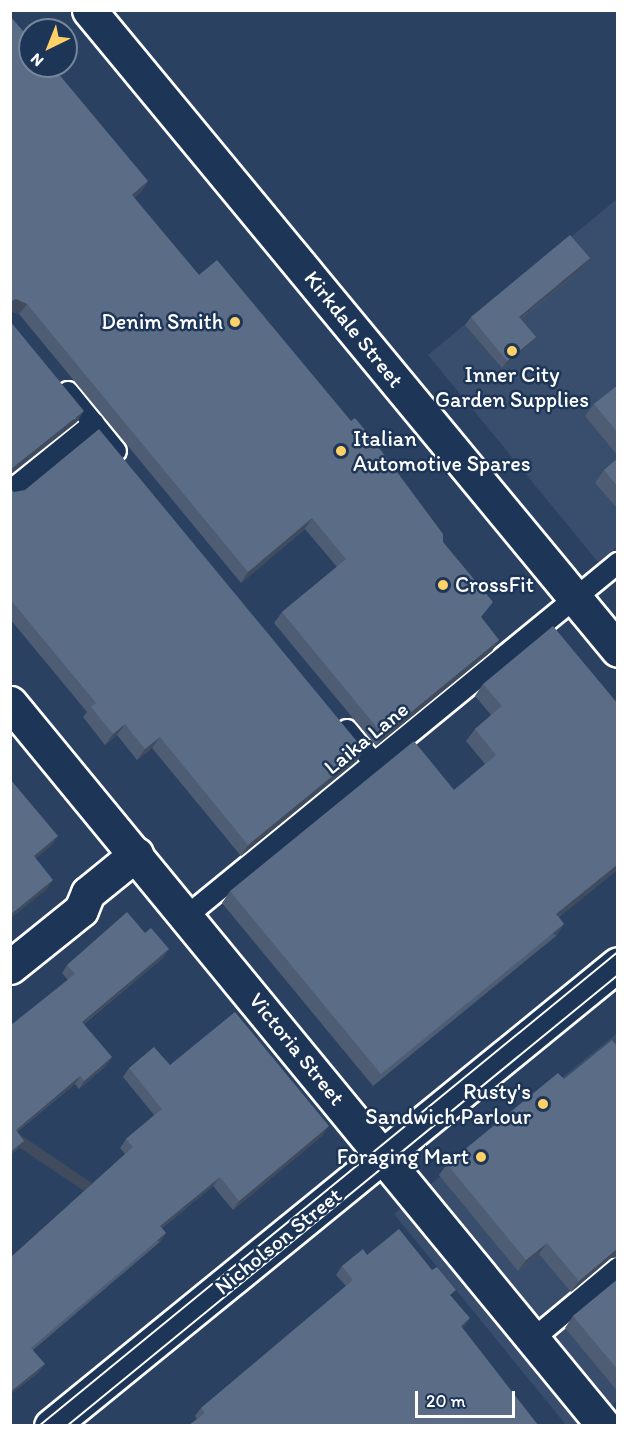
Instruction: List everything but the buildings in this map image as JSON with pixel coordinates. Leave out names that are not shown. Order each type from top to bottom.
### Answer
[{"type":"street","name":"Kirkdale Street","points":[[89,10],[618,650]]},
{"type":"street","name":"Victoria Street","points":[[10,703],[188,915],[604,1425]]},
{"type":"street","points":[[10,967],[81,910],[100,906],[141,861]]},
{"type":"street","name":"Nicholson Street","points":[[51,1425],[618,964]]},
{"type":"lane","points":[[56,377],[132,469]]},
{"type":"lane","points":[[10,491],[94,423]]},
{"type":"lane","name":"Laika Lane","points":[[188,915],[618,563]]},
{"type":"lane","points":[[336,717],[374,763]]},
{"type":"lane","points":[[533,1339],[618,1268]]},
{"type":"shaded area","points":[[617,199],[617,547],[598,562],[428,355]]},
{"type":"shaded area","points":[[617,1033],[617,1401],[581,1425],[566,1425],[394,1214]]},
{"type":"tram line","points":[[39,1426],[618,952]]},
{"type":"tram line","points":[[67,1426],[618,975]]},
{"type":"place","name":"Denim Smith","points":[[235,322]]},
{"type":"place","name":"Inner City Garden Supplies","points":[[512,351]]},
{"type":"place","name":"Italian Automotive Spares","points":[[341,451]]},
{"type":"place","name":"CrossFit","points":[[443,585]]},
{"type":"place","name":"Rusty's Sandwich Parlour","points":[[543,1104]]},
{"type":"place","name":"Foraging Mart","points":[[481,1157]]}]
